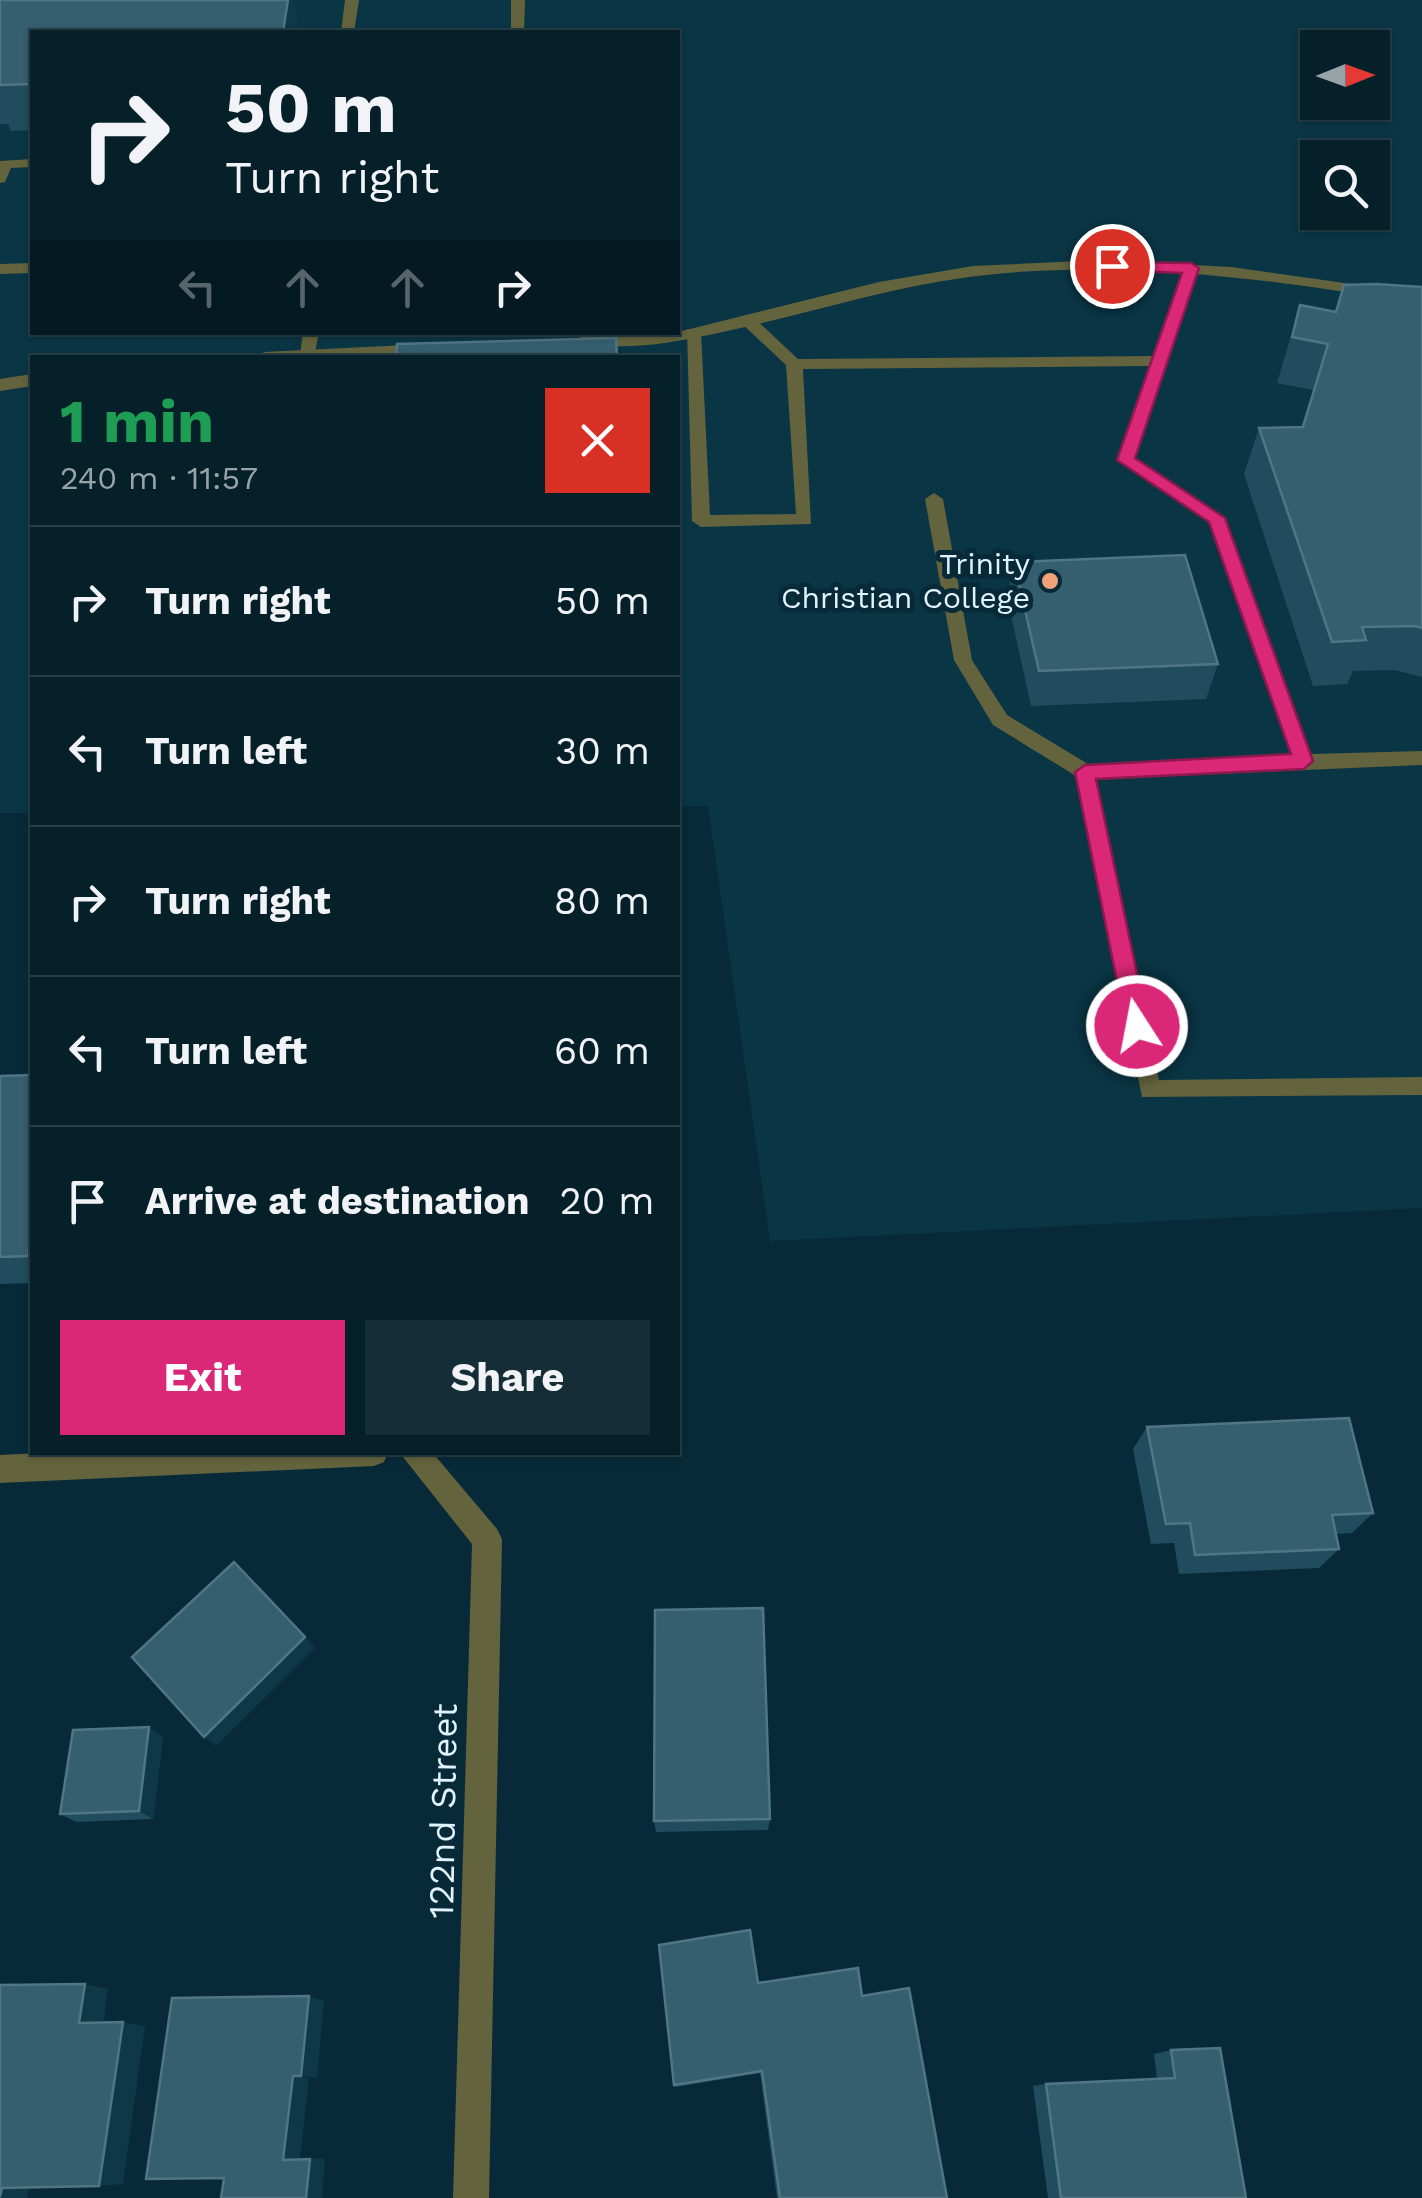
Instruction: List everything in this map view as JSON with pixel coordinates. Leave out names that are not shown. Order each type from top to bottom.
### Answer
[{"type":"street","points":[[555,343],[669,338],[910,280],[1001,270],[1191,268],[1308,279],[1422,299]]},
{"type":"street","points":[[308,355],[441,349]]},
{"type":"street","points":[[0,385],[30,380]]},
{"type":"street","points":[[0,1469],[308,1455]]},
{"type":"street","name":"122nd Street","points":[[416,1455],[486,1539],[472,2198]]},
{"type":"lane","points":[[348,30],[352,0]]},
{"type":"lane","points":[[518,0],[518,30]]},
{"type":"lane","points":[[0,179],[5,164],[30,164]]},
{"type":"lane","points":[[0,269],[30,268]]},
{"type":"lane","points":[[1191,268],[1125,460],[1216,518],[1304,761]]},
{"type":"lane","points":[[693,332],[701,521],[805,520],[794,364],[746,319]]},
{"type":"lane","points":[[794,364],[1159,361]]},
{"type":"lane","points":[[934,499],[964,660],[1000,720],[1085,772],[1422,758]]},
{"type":"lane","points":[[1085,772],[1150,1090],[1422,1086]]},
{"type":"shaded area","name":"Trinity Christian College","points":[[0,0],[1422,0],[1422,1208],[770,1241],[708,806],[680,806],[680,355],[30,355],[30,813],[0,813]]},
{"type":"building","points":[[0,0],[288,0],[283,30],[30,30],[30,84],[0,85]]},
{"type":"building","points":[[1344,285],[1422,287],[1422,628],[1362,627],[1366,640],[1332,642],[1259,428],[1303,427],[1328,344],[1292,337],[1300,305],[1336,312]]},
{"type":"building","points":[[616,338],[617,355],[396,355],[397,344]]},
{"type":"building","points":[[1185,555],[1218,664],[1039,671],[1014,562]]},
{"type":"building","points":[[30,1075],[28,1256],[0,1257],[0,1076]]},
{"type":"building","points":[[1349,1418],[1373,1513],[1332,1515],[1339,1549],[1195,1555],[1190,1523],[1166,1524],[1147,1427]]},
{"type":"building","points":[[234,1562],[305,1637],[204,1737],[132,1657]]},
{"type":"building","points":[[763,1608],[770,1819],[654,1821],[655,1610]]},
{"type":"building","points":[[149,1727],[139,1811],[60,1814],[73,1730]]},
{"type":"building","points":[[750,1930],[758,1983],[858,1968],[862,1996],[909,1988],[947,2198],[780,2198],[762,2071],[674,2085],[659,1945]]},
{"type":"building","points":[[85,1984],[79,2023],[123,2022],[99,2186],[2,2188],[0,2197],[0,1985]]},
{"type":"building","points":[[309,1996],[301,2076],[293,2076],[283,2160],[310,2159],[306,2198],[221,2198],[224,2178],[146,2179],[172,1998]]},
{"type":"building","points":[[1220,2048],[1246,2198],[1061,2198],[1046,2084],[1175,2078],[1171,2050]]},
{"type":"place","name":"Trinity Christian College","points":[[1050,581]]},
{"type":"route","points":[[1112,266],[1191,268],[1125,460],[1216,518],[1304,761],[1085,772],[1137,1026]]}]
